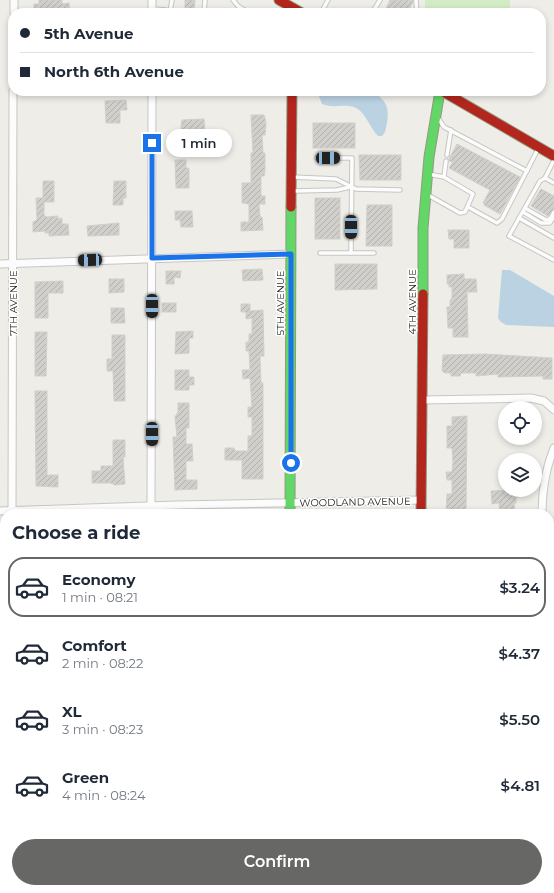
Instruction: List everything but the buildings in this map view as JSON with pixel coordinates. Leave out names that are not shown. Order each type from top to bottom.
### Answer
[{"type":"street","points":[[279,0],[289,8]]},
{"type":"street","name":"7TH AVENUE","points":[[12,509],[13,96]]},
{"type":"street","points":[[151,506],[152,96]]},
{"type":"street","name":"5TH AVENUE","points":[[290,509],[292,96]]},
{"type":"street","name":"4TH AVENUE","points":[[421,509],[423,228],[427,174],[440,96]]},
{"type":"street","points":[[450,96],[554,156]]},
{"type":"street","points":[[0,264],[291,254]]},
{"type":"street","points":[[423,400],[531,398],[544,401],[554,410]]},
{"type":"street","points":[[542,509],[544,476],[548,459],[554,448]]},
{"type":"street","name":"WOODLAND AVENUE","points":[[82,509],[422,500]]},
{"type":"lane","points":[[233,0],[241,8]]},
{"type":"lane","points":[[436,115],[444,127],[527,171]]},
{"type":"lane","points":[[447,155],[451,130]]},
{"type":"lane","points":[[468,207],[497,223],[502,219],[540,147]]},
{"type":"lane","points":[[317,158],[352,158],[351,253]]},
{"type":"lane","points":[[554,160],[545,178],[540,181],[509,236],[554,260]]},
{"type":"lane","points":[[444,177],[446,161]]},
{"type":"lane","points":[[426,194],[460,213],[465,212],[473,194],[444,177],[427,174]]},
{"type":"lane","points":[[292,177],[336,179],[356,189],[400,190]]},
{"type":"lane","points":[[545,178],[554,183]]},
{"type":"lane","points":[[292,191],[337,190],[351,187]]},
{"type":"lane","points":[[525,208],[546,220],[550,219],[554,212]]},
{"type":"lane","points":[[523,212],[545,224],[550,223],[554,216]]},
{"type":"lane","points":[[519,218],[554,238]]},
{"type":"lane","points":[[320,253],[374,253]]},
{"type":"green space","points":[[425,0],[510,0],[510,8],[425,8]]},
{"type":"water","points":[[319,96],[378,96],[385,103],[388,113],[385,132],[382,136],[378,136],[363,113],[356,108],[322,104]]},
{"type":"water","points":[[502,270],[510,270],[554,296],[554,327],[506,325],[501,322],[498,318]]},
{"type":"traffic: fast","points":[[423,294],[423,228],[429,157],[439,96]]},
{"type":"traffic: fast","points":[[290,509],[291,207]]},
{"type":"traffic: jam","points":[[279,0],[293,8]]},
{"type":"traffic: jam","points":[[291,207],[292,96]]},
{"type":"traffic: jam","points":[[451,96],[554,156]]},
{"type":"traffic: jam","points":[[421,509],[423,294]]},
{"type":"route","points":[[152,143],[152,258],[291,254],[291,463]]}]
